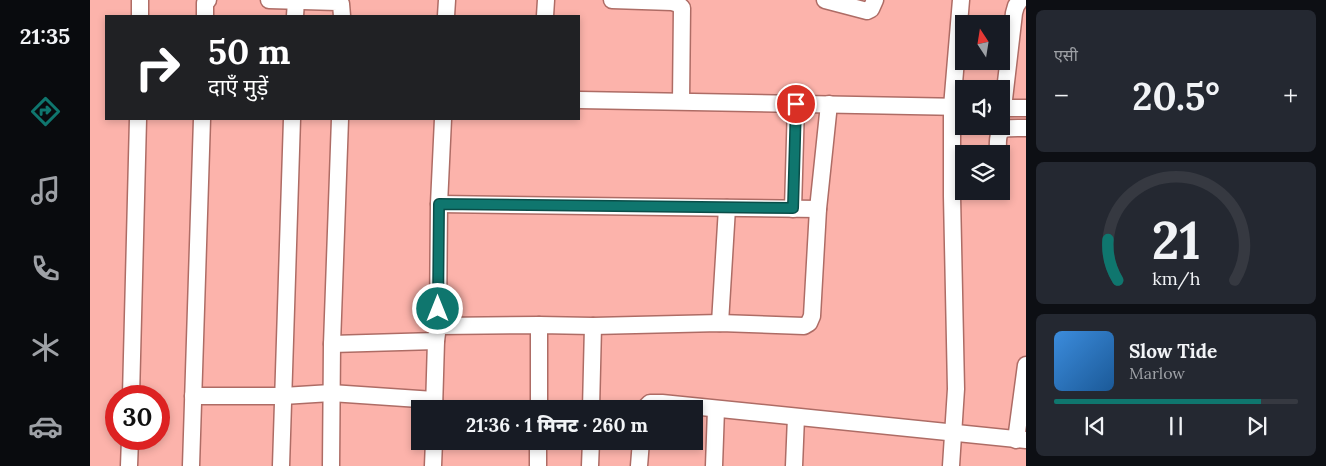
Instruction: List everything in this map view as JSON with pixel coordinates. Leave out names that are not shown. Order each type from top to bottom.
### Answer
[{"type":"street","points":[[140,0],[140,15]]},
{"type":"street","points":[[205,15],[205,4],[208,0]]},
{"type":"street","points":[[269,0],[295,9],[337,2],[341,4],[342,15]]},
{"type":"street","points":[[446,15],[447,0]]},
{"type":"street","points":[[545,15],[546,0]]},
{"type":"street","points":[[612,0],[672,2],[682,8],[681,101]]},
{"type":"street","points":[[825,0],[867,11],[871,9],[875,0]]},
{"type":"street","points":[[959,80],[961,0]]},
{"type":"street","points":[[1006,80],[1014,13],[1020,0]]},
{"type":"street","points":[[580,100],[955,107]]},
{"type":"street","points":[[793,208],[796,104]]},
{"type":"street","points":[[332,344],[539,325],[593,326],[720,323],[804,326],[809,323],[812,316],[818,209],[829,104]]},
{"type":"street","points":[[1010,108],[1026,108]]},
{"type":"street","points":[[130,385],[138,120]]},
{"type":"street","points":[[191,466],[202,120]]},
{"type":"street","points":[[281,466],[292,120]]},
{"type":"street","points":[[331,466],[332,344],[340,120]]},
{"type":"street","points":[[434,400],[443,120]]},
{"type":"street","points":[[998,145],[998,134],[1001,130],[1006,128],[1026,128]]},
{"type":"street","points":[[951,466],[956,390],[952,206],[956,135]]},
{"type":"street","points":[[439,204],[818,209]]},
{"type":"street","points":[[720,323],[727,208]]},
{"type":"street","points":[[538,400],[539,325]]},
{"type":"street","points":[[591,400],[593,326]]},
{"type":"street","points":[[703,408],[1021,440],[1026,365]]},
{"type":"street","points":[[193,396],[332,394],[411,402]]},
{"type":"street","points":[[714,466],[716,409]]},
{"type":"street","points":[[794,466],[796,417]]},
{"type":"street","points":[[130,450],[130,466]]},
{"type":"street","points":[[433,466],[434,450]]},
{"type":"street","points":[[538,450],[538,466]]},
{"type":"street","points":[[590,466],[591,450]]},
{"type":"street","points":[[639,466],[640,450]]},
{"type":"route","points":[[438,309],[439,204],[793,208],[796,104]]}]
